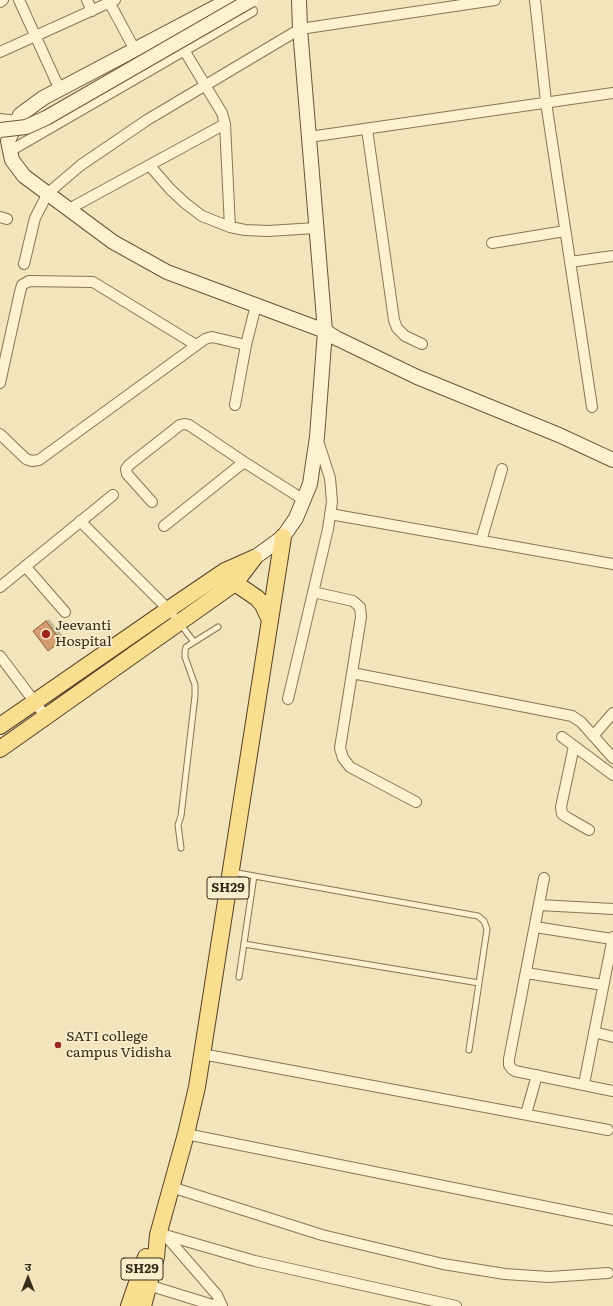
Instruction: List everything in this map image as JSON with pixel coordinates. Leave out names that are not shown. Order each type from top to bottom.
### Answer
[{"type":"main road","points":[[5,143],[20,115],[43,98],[229,0]]},
{"type":"main road","points":[[0,726],[34,701],[225,571],[254,558],[282,537],[296,518],[304,500],[310,484],[317,437],[325,331],[300,30],[299,0]]},
{"type":"main road","points":[[5,143],[26,127],[46,118],[251,5]]},
{"type":"main road","points":[[5,143],[12,160],[24,176],[113,242],[167,272],[325,331],[336,338],[417,377],[559,435],[613,460]]},
{"type":"main road","name":"SH29","points":[[143,1306],[156,1257],[171,1187],[197,1087],[282,537]]},
{"type":"main road","points":[[0,749],[235,583],[254,558]]},
{"type":"main road","points":[[235,583],[257,598],[263,605],[270,620]]},
{"type":"main road","name":"SH29","points":[[129,1306],[147,1254],[161,1233]]},
{"type":"street","points":[[19,0],[60,90]]},
{"type":"street","points":[[87,0],[92,11]]},
{"type":"street","points":[[24,264],[35,218],[48,193],[81,165],[147,120],[300,30],[495,0]]},
{"type":"street","points":[[535,0],[546,102],[592,406]]},
{"type":"street","points":[[0,52],[111,1],[135,50]]},
{"type":"street","points":[[5,143],[184,50],[251,5]]},
{"type":"street","points":[[184,50],[204,86],[222,113],[225,124],[230,227]]},
{"type":"street","points":[[309,137],[613,93]]},
{"type":"street","points":[[0,119],[17,121]]},
{"type":"street","points":[[69,209],[225,124]]},
{"type":"street","points":[[367,129],[394,320],[397,328],[405,336],[422,344]]},
{"type":"street","points":[[150,166],[170,189],[202,216],[230,227],[245,230],[316,228]]},
{"type":"street","points":[[492,243],[565,231]]},
{"type":"street","points":[[570,262],[613,256]]},
{"type":"street","points":[[0,383],[20,292],[22,285],[29,281],[93,282],[196,345]]},
{"type":"street","points":[[235,405],[246,345],[256,305]]},
{"type":"street","points":[[0,434],[26,459],[32,461],[39,460],[205,339],[212,336],[246,345]]},
{"type":"street","points":[[152,502],[127,474],[126,469],[129,465],[180,425],[184,424],[304,500]]},
{"type":"street","points":[[288,699],[332,502],[330,478],[317,437]]},
{"type":"street","points":[[164,526],[244,462]]},
{"type":"street","points":[[481,541],[502,469]]},
{"type":"street","points":[[0,586],[113,495]]},
{"type":"street","points":[[330,514],[613,564]]},
{"type":"street","points":[[80,521],[168,609],[179,622]]},
{"type":"street","points":[[25,566],[65,612]]},
{"type":"street","points":[[313,592],[353,602],[360,607],[361,617],[340,748],[343,758],[350,767],[416,802]]},
{"type":"street","points":[[0,656],[46,717]]},
{"type":"street","points":[[352,673],[572,716],[581,722],[613,758],[605,769]]},
{"type":"street","points":[[593,736],[613,713]]},
{"type":"street","points":[[562,737],[613,775]]},
{"type":"street","points":[[574,746],[561,807],[562,814],[589,830]]},
{"type":"street","points":[[544,878],[509,1065],[515,1071],[613,1091]]},
{"type":"street","points":[[539,905],[613,909]]},
{"type":"street","points":[[534,927],[613,938],[584,1084]]},
{"type":"street","points":[[526,973],[603,985]]},
{"type":"street","points":[[594,1032],[613,1037]]},
{"type":"street","points":[[202,1054],[608,1130]]},
{"type":"street","points":[[526,1114],[537,1075]]},
{"type":"street","points":[[186,1134],[613,1220]]},
{"type":"street","points":[[171,1187],[322,1236],[443,1264],[505,1274],[549,1277],[608,1273]]},
{"type":"street","points":[[161,1233],[255,1260],[426,1303],[456,1306]]},
{"type":"street","points":[[161,1233],[217,1295],[222,1306]]},
{"type":"street","points":[[148,1285],[216,1306]]},
{"type":"lane","points":[[179,622],[194,642]]},
{"type":"lane","points":[[180,848],[178,825],[181,816],[195,696],[195,685],[185,657],[185,651],[186,647],[218,627]]},
{"type":"lane","points":[[231,872],[478,916],[484,921],[487,929],[469,1050]]},
{"type":"lane","points":[[239,977],[254,876]]},
{"type":"lane","points":[[244,944],[479,983]]},
{"type":"building","points":[[46,621],[61,641],[48,651],[33,631]]},
{"type":"place","name":"Jeevanti Hospital","points":[[46,634]]},
{"type":"place","name":"SATI college campus Vidisha","points":[[58,1045]]}]
